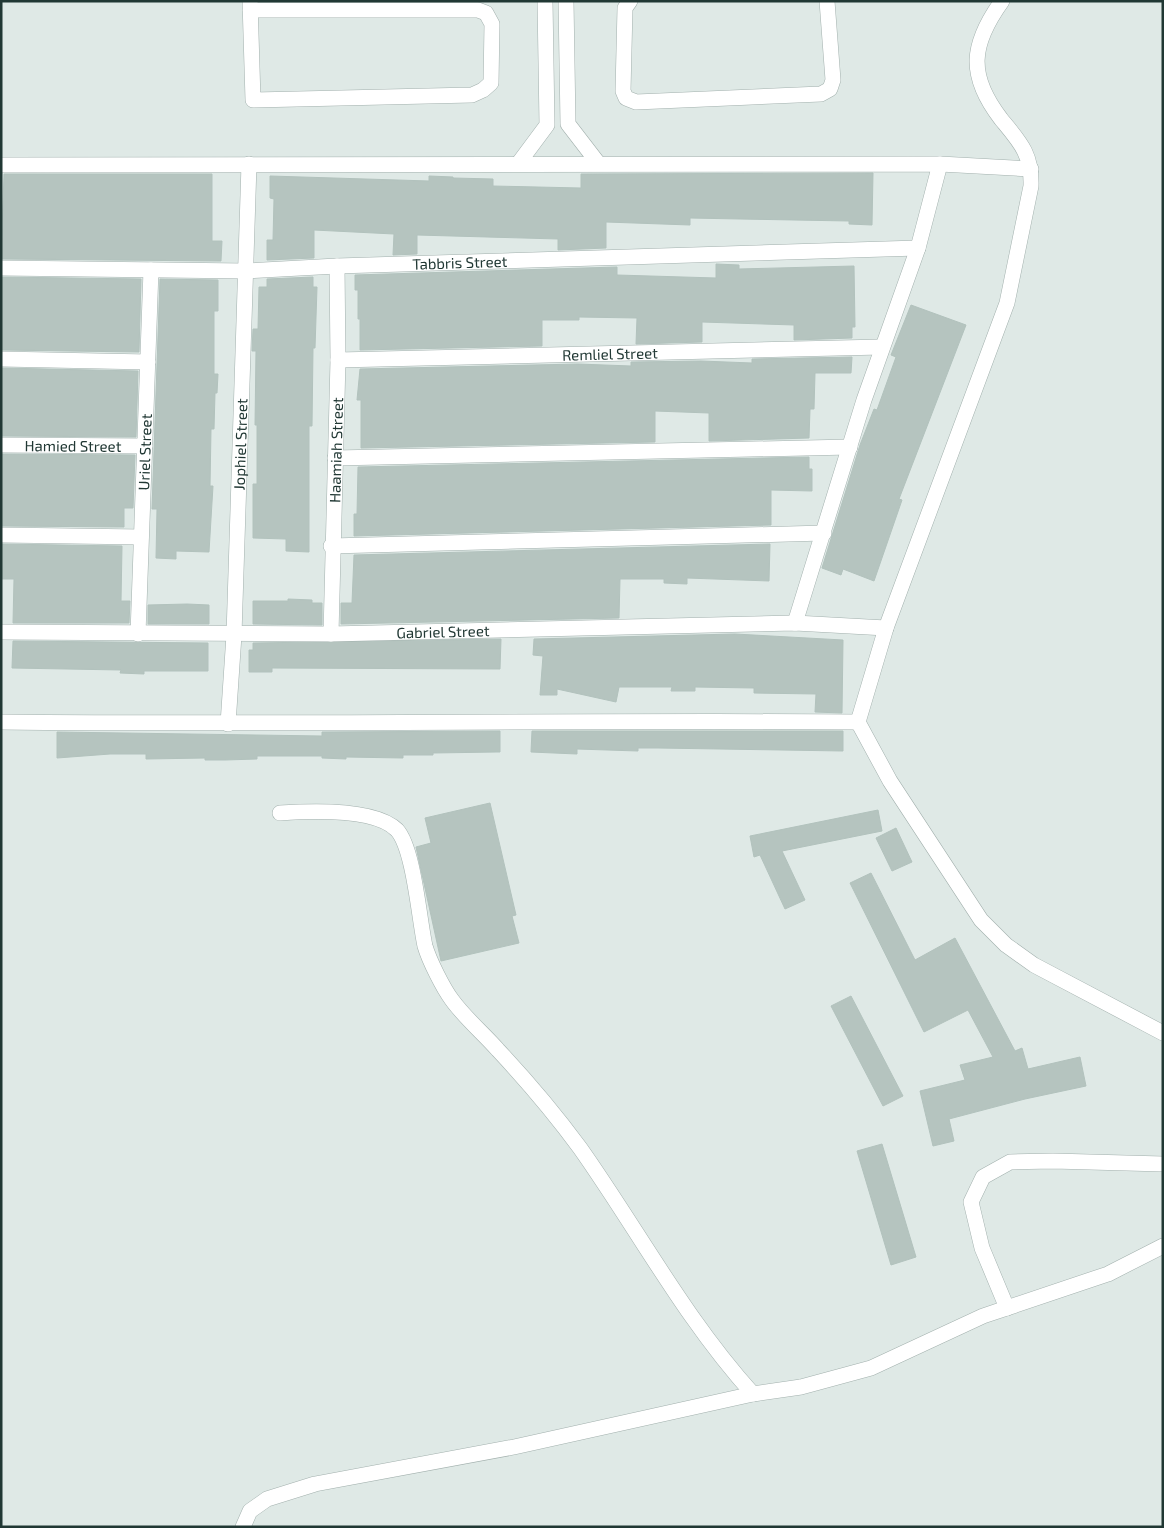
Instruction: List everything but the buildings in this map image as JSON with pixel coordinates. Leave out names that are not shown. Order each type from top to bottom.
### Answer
[{"type":"street","points":[[518,164],[548,125],[546,1]]},
{"type":"street","points":[[566,1],[568,124],[598,163]]},
{"type":"street","points":[[630,1],[625,8],[623,91],[626,98],[636,102],[821,94],[830,89],[833,80],[827,1]]},
{"type":"street","points":[[1002,1],[986,24],[978,46],[977,67],[981,85],[988,100],[1016,134],[1032,168],[1007,303],[886,628],[858,722],[890,781],[981,920],[1006,945],[1034,964],[1163,1033]]},
{"type":"street","points":[[250,6],[478,10],[486,13],[492,24],[491,83],[483,90],[472,94],[253,100],[250,6]]},
{"type":"street","points":[[548,125],[568,124]]},
{"type":"street","points":[[1,164],[940,164],[1032,168]]},
{"type":"street","name":"Jophiel Street","points":[[228,724],[234,635],[249,164]]},
{"type":"street","points":[[795,624],[882,347],[918,248],[940,164]]},
{"type":"street","name":"Tabbris Street","points":[[1,268],[245,271],[338,266],[918,248]]},
{"type":"street","name":"Haamiah Street","points":[[331,634],[331,546],[338,360],[338,266]]},
{"type":"street","name":"Uriel Street","points":[[138,634],[151,270]]},
{"type":"street","name":"Remliel Street","points":[[338,360],[882,347]]},
{"type":"street","points":[[1,359],[148,362]]},
{"type":"street","name":"Hamied Street","points":[[1,446],[144,446]]},
{"type":"street","points":[[335,458],[850,447]]},
{"type":"street","points":[[331,546],[824,533]]},
{"type":"street","points":[[1,535],[141,537]]},
{"type":"street","name":"Gabriel Street","points":[[1,632],[234,635],[795,624],[886,628]]},
{"type":"street","points":[[1,722],[228,724],[858,722]]},
{"type":"street","points":[[280,813],[327,810],[360,815],[397,830],[406,848],[426,948],[451,1000],[534,1089],[580,1149],[666,1281],[723,1361],[752,1394]]},
{"type":"street","points":[[1007,1308],[982,1248],[971,1202],[983,1177],[1010,1162],[1053,1161],[1163,1164]]},
{"type":"street","points":[[243,1527],[250,1511],[267,1499],[315,1484],[514,1448],[752,1394],[802,1387],[871,1368],[983,1316],[1108,1274],[1163,1246]]}]
